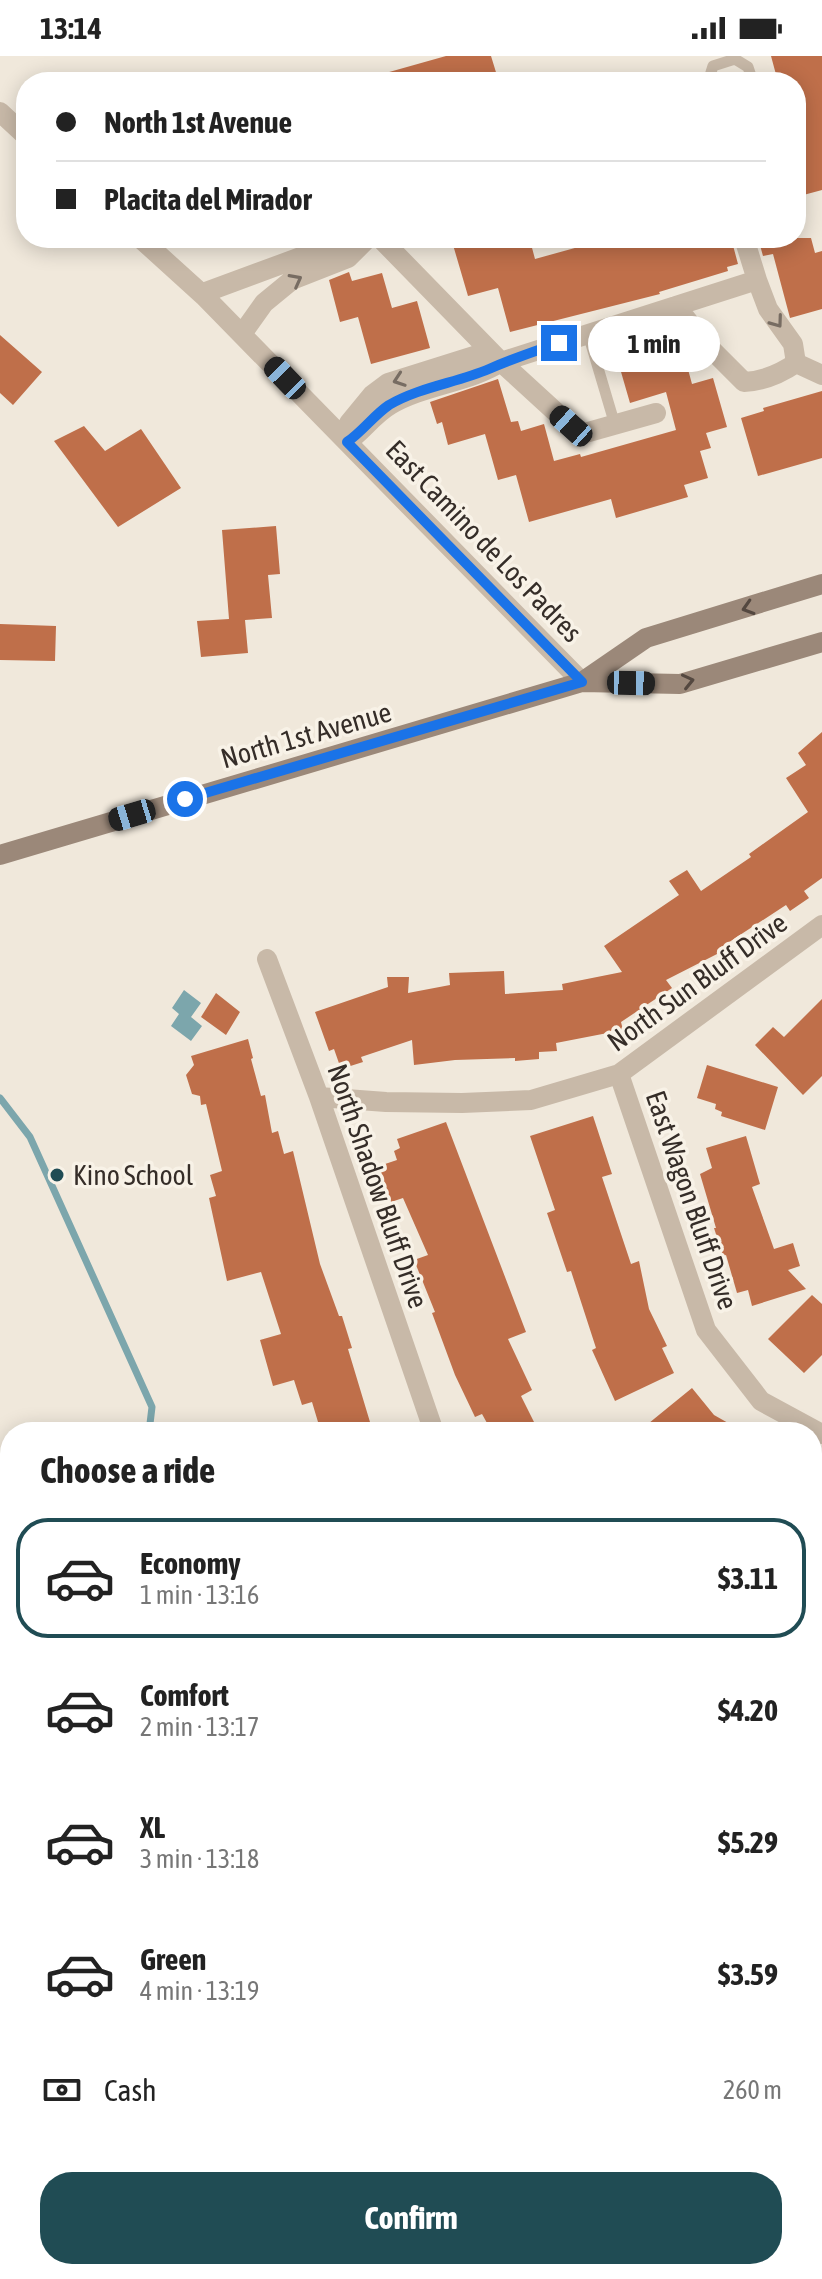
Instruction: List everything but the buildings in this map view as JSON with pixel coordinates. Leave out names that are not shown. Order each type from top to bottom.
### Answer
[{"type":"main road","name":"North 1st Avenue","points":[[582,682],[646,638],[822,584]]},
{"type":"main road","name":"North 1st Avenue","points":[[0,855],[582,682],[680,684],[822,642]]},
{"type":"street","points":[[0,112],[16,127]]},
{"type":"street","name":"East Camino de Los Padres","points":[[151,248],[242,334],[582,682]]},
{"type":"street","points":[[204,296],[206,292],[325,248]]},
{"type":"street","points":[[242,334],[264,303],[292,280],[348,258],[358,248]]},
{"type":"street","points":[[390,248],[501,362],[571,426],[585,433],[656,413]]},
{"type":"street","points":[[747,248],[768,309],[793,344],[796,363]]},
{"type":"street","points":[[347,442],[349,423],[372,395],[388,383],[477,355],[501,362],[757,280]]},
{"type":"street","points":[[676,306],[706,344],[744,382],[757,382],[781,373],[796,363]]},
{"type":"street","points":[[796,363],[822,375]]},
{"type":"street","name":"North Sun Bluff Drive","points":[[319,1097],[386,1102],[531,1100],[619,1074],[822,925]]},
{"type":"street","name":"North Shadow Bluff Drive","points":[[267,959],[319,1097],[431,1422]]},
{"type":"street","name":"East Wagon Bluff Drive","points":[[619,1074],[706,1330],[761,1401],[800,1422]]},
{"type":"lane","points":[[711,72],[713,66],[735,59],[748,67],[750,72]]},
{"type":"lane","points":[[588,334],[615,425]]},
{"type":"water","points":[[184,990],[201,1003],[191,1017],[202,1026],[191,1041],[171,1026],[179,1014],[172,1008]]},
{"type":"waterway","points":[[0,1098],[30,1137],[152,1407],[150,1422]]},
{"type":"place","name":"Kino School","points":[[57,1175]]},
{"type":"route","points":[[185,799],[582,682],[347,442],[362,432],[387,406],[428,387],[559,343]]}]
